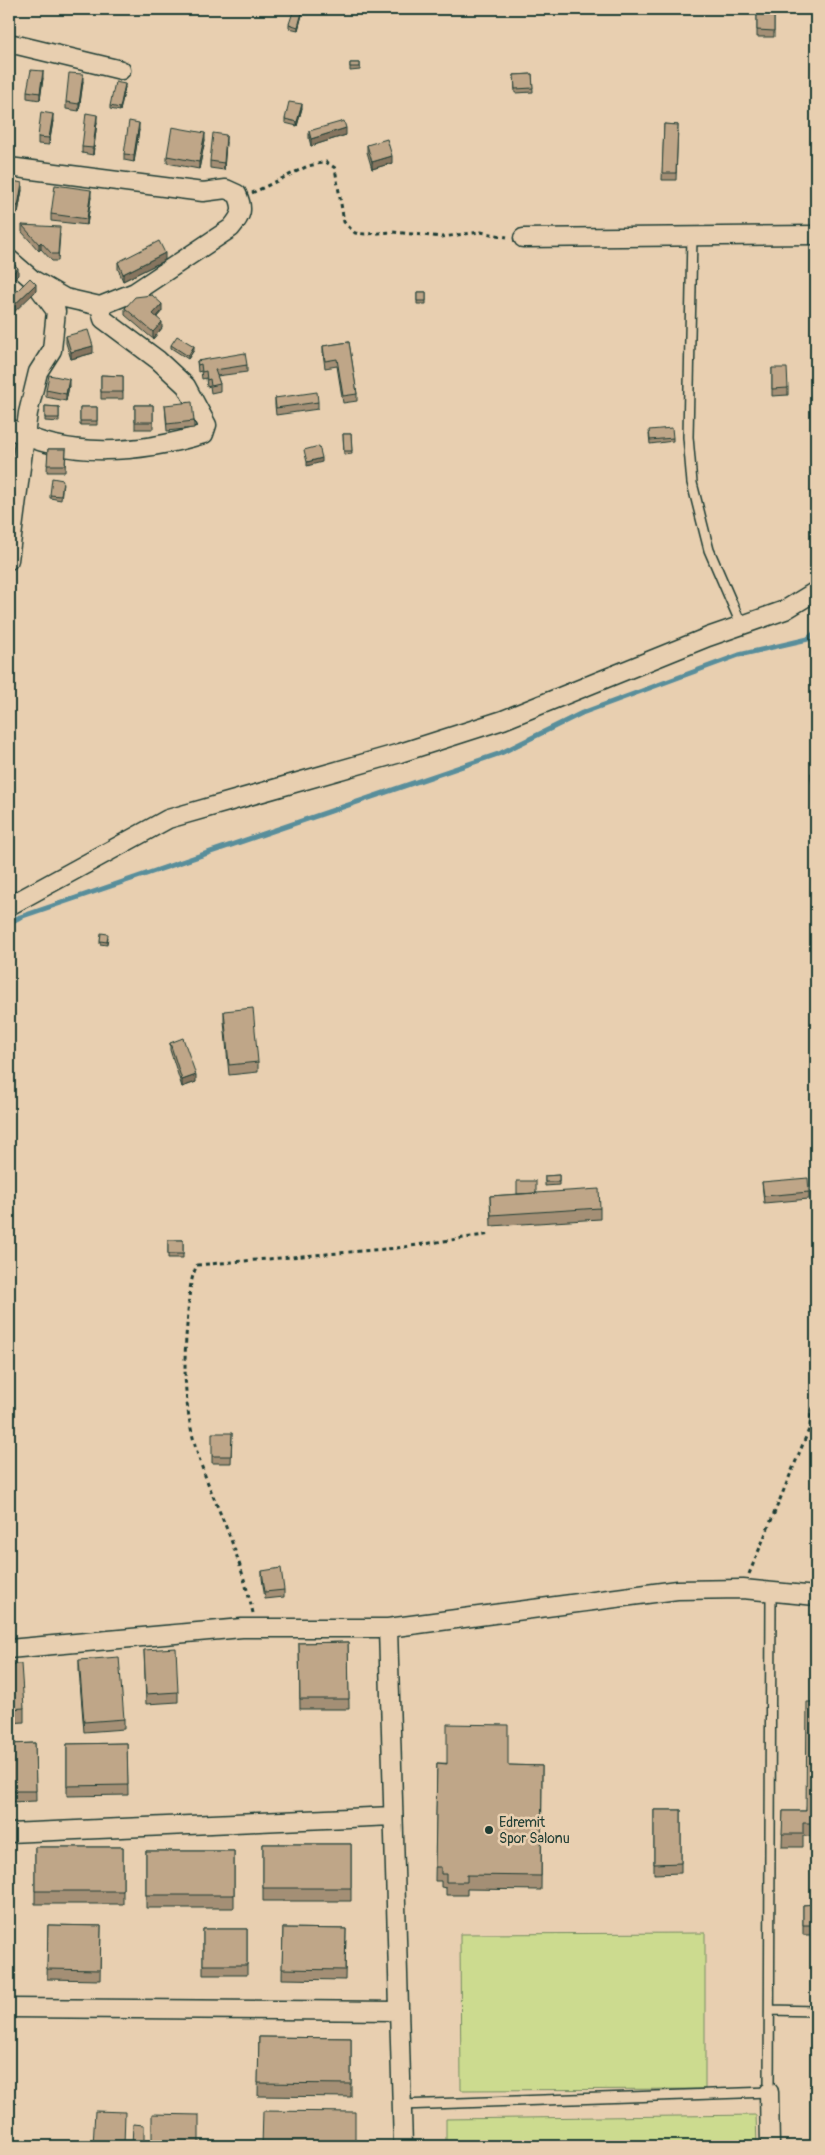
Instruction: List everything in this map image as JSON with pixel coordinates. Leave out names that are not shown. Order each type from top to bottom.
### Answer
[{"type":"street","points":[[9,43],[121,70]]},
{"type":"street","points":[[9,167],[193,192],[226,189],[237,194],[242,204],[241,216],[231,228],[135,292],[100,306],[71,300],[32,279]]},
{"type":"street","points":[[523,238],[816,235]]},
{"type":"street","points":[[9,259],[32,279],[56,311],[52,350],[38,372],[25,436],[10,553]]},
{"type":"street","points":[[9,428],[25,436],[58,447],[93,449],[174,443],[204,434],[207,425],[186,386],[158,360],[103,319],[100,306]]},
{"type":"street","points":[[9,906],[168,819],[400,753],[503,720],[742,624],[785,610],[816,592]]},
{"type":"street","points":[[9,1649],[258,1628],[388,1628],[677,1590],[743,1589],[816,1596]]},
{"type":"street","points":[[388,1628],[402,2146]]},
{"type":"street","points":[[9,1833],[393,1816]]},
{"type":"street","points":[[9,2008],[398,2011]]},
{"type":"street","points":[[770,2092],[770,2146]]},
{"type":"lane","points":[[692,236],[688,437],[691,475],[696,506],[709,550],[742,624]]},
{"type":"lane","points":[[401,2105],[770,2092],[771,1592]]},
{"type":"lane","points":[[770,2010],[816,2011]]},
{"type":"path","points":[[240,200],[308,166],[326,162],[334,168],[344,222],[356,233],[393,232],[442,237],[482,232],[523,238]]},
{"type":"path","points":[[258,1628],[231,1539],[207,1481],[190,1424],[186,1398],[185,1342],[192,1276],[197,1265],[397,1248],[491,1234]]},
{"type":"path","points":[[743,1589],[810,1427],[812,1412],[816,1402]]},
{"type":"green space","points":[[705,1933],[705,2089],[461,2090],[460,1934]]},
{"type":"green space","points":[[756,2115],[757,2146],[446,2146],[446,2119]]},
{"type":"building","points":[[294,9],[303,9],[298,27],[289,24]]},
{"type":"building","points":[[757,11],[774,11],[774,31],[757,30]]},
{"type":"building","points":[[350,63],[360,63],[360,67],[350,67]]},
{"type":"building","points":[[31,70],[43,71],[40,93],[27,91]]},
{"type":"building","points":[[69,73],[83,74],[79,104],[66,102]]},
{"type":"building","points":[[532,74],[533,88],[515,89],[514,75]]},
{"type":"building","points":[[115,82],[125,84],[120,108],[110,106]]},
{"type":"building","points":[[289,102],[302,104],[297,122],[285,119]]},
{"type":"building","points":[[41,112],[53,114],[49,138],[38,137]]},
{"type":"building","points":[[86,113],[97,115],[93,148],[82,147]]},
{"type":"building","points":[[129,121],[139,123],[134,155],[124,154]]},
{"type":"building","points":[[344,121],[346,128],[311,139],[309,131]]},
{"type":"building","points":[[664,124],[678,125],[676,173],[662,173]]},
{"type":"building","points":[[172,127],[205,133],[199,162],[167,156]]},
{"type":"building","points":[[213,133],[226,135],[224,163],[210,161]]},
{"type":"building","points":[[387,139],[392,156],[372,162],[367,145]]},
{"type":"building","points":[[9,180],[22,183],[18,206],[9,204]]},
{"type":"building","points":[[55,185],[91,190],[87,219],[51,214]]},
{"type":"building","points":[[22,225],[60,227],[58,254],[52,254],[41,242],[39,244]]},
{"type":"building","points":[[159,241],[165,253],[123,274],[118,262]]},
{"type":"building","points":[[9,259],[18,268],[9,277]]},
{"type":"building","points":[[30,278],[36,284],[9,310],[9,299]]},
{"type":"building","points":[[417,292],[426,292],[426,301],[417,301]]},
{"type":"building","points":[[152,295],[162,304],[153,314],[162,322],[153,332],[125,308],[135,297]]},
{"type":"building","points":[[88,330],[93,346],[71,352],[66,336]]},
{"type":"building","points":[[177,336],[194,346],[188,356],[171,345]]},
{"type":"building","points":[[349,342],[357,394],[343,396],[337,359],[325,361],[323,346]]},
{"type":"building","points":[[245,353],[247,365],[215,370],[220,384],[211,386],[210,379],[207,380],[206,371],[202,372],[201,364],[198,365],[197,361]]},
{"type":"building","points":[[9,367],[13,368],[9,381]]},
{"type":"building","points":[[772,368],[787,368],[788,388],[772,389]]},
{"type":"building","points":[[49,375],[69,379],[66,394],[46,390]]},
{"type":"building","points":[[101,375],[123,376],[123,392],[101,392]]},
{"type":"building","points":[[317,392],[318,402],[276,408],[275,398]]},
{"type":"building","points":[[192,402],[194,421],[167,424],[165,405]]},
{"type":"building","points":[[135,405],[153,405],[153,422],[135,422]]},
{"type":"building","points":[[45,406],[59,407],[59,418],[45,418]]},
{"type":"building","points":[[80,407],[97,407],[97,421],[80,421]]},
{"type":"building","points":[[672,428],[673,438],[650,440],[649,430]]},
{"type":"building","points":[[343,434],[351,434],[352,451],[344,451]]},
{"type":"building","points":[[319,446],[322,458],[307,462],[304,450]]},
{"type":"building","points":[[48,449],[66,449],[65,465],[47,465]]},
{"type":"building","points":[[52,478],[63,480],[61,496],[50,495]]},
{"type":"building","points":[[816,771],[816,785],[815,785],[811,773]]},
{"type":"building","points":[[101,933],[108,934],[107,942],[100,941]]},
{"type":"building","points":[[253,1008],[258,1062],[229,1065],[224,1011]]},
{"type":"building","points":[[183,1038],[196,1075],[182,1080],[170,1043]]},
{"type":"building","points":[[559,1175],[559,1182],[545,1182],[545,1176]]},
{"type":"building","points":[[808,1178],[809,1192],[764,1196],[762,1182]]},
{"type":"building","points":[[517,1181],[536,1181],[536,1193],[517,1194]]},
{"type":"building","points":[[599,1189],[600,1208],[491,1215],[490,1196]]},
{"type":"building","points":[[168,1240],[183,1240],[183,1254],[168,1254]]},
{"type":"building","points":[[212,1433],[232,1433],[231,1456],[212,1456]]},
{"type":"building","points":[[281,1568],[284,1590],[265,1592],[262,1571]]},
{"type":"building","points":[[348,1642],[349,1699],[300,1699],[299,1643]]},
{"type":"building","points":[[176,1648],[178,1692],[146,1694],[144,1650]]},
{"type":"building","points":[[119,1657],[124,1719],[84,1722],[79,1660]]},
{"type":"building","points":[[9,1664],[21,1664],[24,1708],[9,1709]]},
{"type":"building","points":[[807,1702],[816,1702],[816,1823],[803,1823],[803,1834],[782,1834],[783,1811],[806,1811]]},
{"type":"building","name":"Edremit Spor Salonu","points":[[447,1724],[508,1725],[508,1765],[542,1766],[541,1876],[467,1875],[467,1882],[446,1882],[446,1874],[441,1874],[441,1867],[435,1867],[437,1763],[447,1764]]},
{"type":"building","points":[[35,1743],[36,1791],[9,1791],[9,1744]]},
{"type":"building","points":[[127,1743],[128,1785],[67,1786],[67,1744]]},
{"type":"building","points":[[654,1810],[681,1810],[681,1863],[654,1864]]},
{"type":"building","points":[[263,1844],[351,1844],[351,1888],[263,1888]]},
{"type":"building","points":[[35,1847],[123,1847],[123,1891],[35,1891]]},
{"type":"building","points":[[146,1851],[234,1851],[234,1895],[146,1895]]},
{"type":"building","points":[[816,1904],[816,1925],[803,1925],[803,1905]]},
{"type":"building","points":[[48,1925],[101,1926],[100,1970],[47,1969]]},
{"type":"building","points":[[283,1928],[346,1929],[345,1970],[282,1969]]},
{"type":"building","points":[[203,1929],[247,1929],[247,1965],[203,1965]]},
{"type":"building","points":[[259,2037],[351,2038],[351,2084],[258,2083]]},
{"type":"building","points":[[95,2111],[125,2112],[124,2146],[93,2146]]},
{"type":"building","points":[[263,2111],[355,2112],[355,2146],[262,2146]]},
{"type":"building","points":[[152,2114],[199,2115],[199,2146],[152,2146]]},
{"type":"building","points":[[133,2124],[144,2125],[144,2146],[132,2146]]},
{"type":"waterway","points":[[9,923],[20,917],[501,753],[582,713],[739,655],[808,639],[816,632]]},
{"type":"place","name":"Edremit Spor Salonu","points":[[489,1830]]}]
